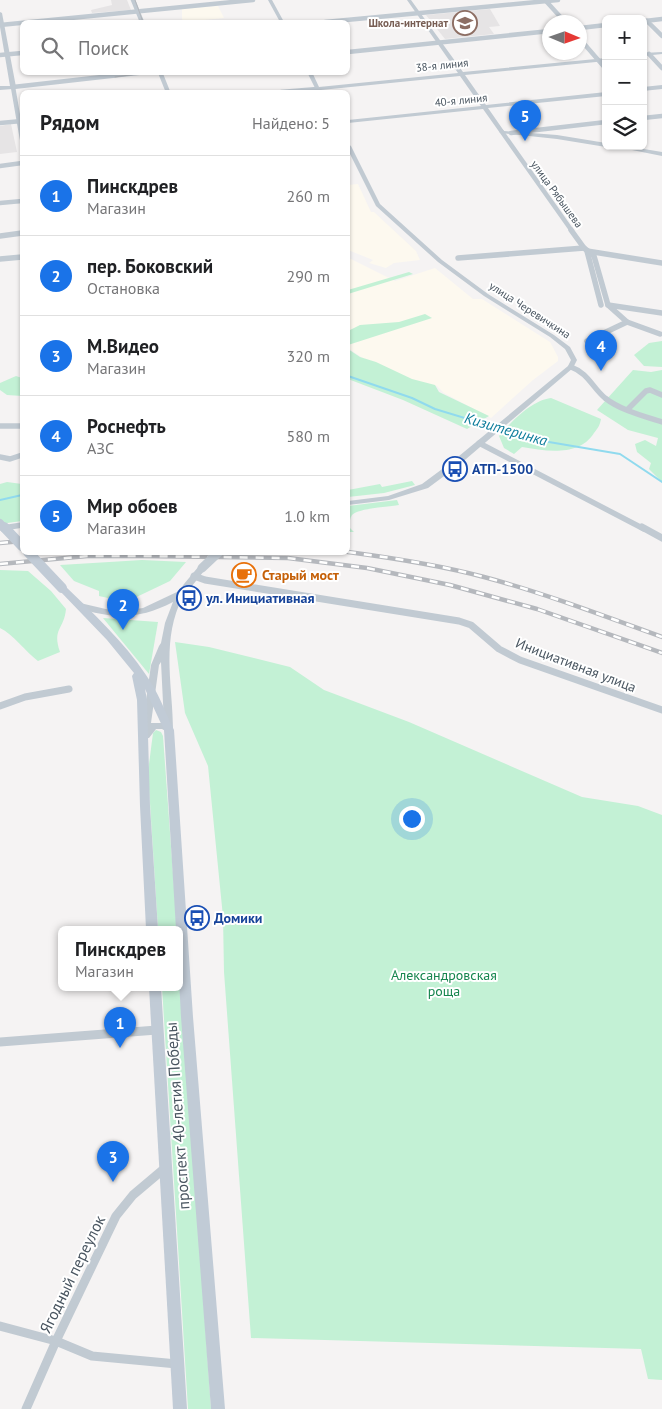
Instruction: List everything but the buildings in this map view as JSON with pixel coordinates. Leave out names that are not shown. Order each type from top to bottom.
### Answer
[{"type":"main road","points":[[0,523],[20,544]]},
{"type":"main road","points":[[31,555],[80,606],[136,670]]},
{"type":"main road","name":"проспект 40-летия Победы","points":[[136,670],[151,691],[169,730],[181,926]]},
{"type":"main road","name":"проспект 40-летия Победы","points":[[136,670],[142,700],[152,926]]},
{"type":"main road","name":"проспект 40-летия Победы","points":[[183,953],[218,1409]]},
{"type":"main road","name":"проспект 40-летия Победы","points":[[155,991],[180,1409]]},
{"type":"street","points":[[134,0],[141,20]]},
{"type":"street","points":[[50,20],[253,0]]},
{"type":"street","points":[[270,0],[281,20]]},
{"type":"street","name":"улица Рябышева","points":[[409,0],[585,250],[595,270],[608,305]]},
{"type":"street","points":[[348,20],[558,0]]},
{"type":"street","points":[[546,1],[559,15]]},
{"type":"street","points":[[0,13],[20,117]]},
{"type":"street","points":[[647,21],[662,19]]},
{"type":"street","points":[[1,25],[20,23]]},
{"type":"street","points":[[647,23],[662,36]]},
{"type":"street","points":[[587,27],[602,25]]},
{"type":"street","points":[[350,52],[542,32]]},
{"type":"street","points":[[587,47],[602,64]]},
{"type":"street","points":[[0,55],[20,53]]},
{"type":"street","points":[[647,55],[662,53]]},
{"type":"street","points":[[647,56],[662,68]]},
{"type":"street","name":"38-я линия","points":[[326,90],[602,60]]},
{"type":"street","points":[[0,88],[119,75]]},
{"type":"street","points":[[161,75],[167,90]]},
{"type":"street","points":[[310,75],[318,90]]},
{"type":"street","points":[[647,89],[662,87]]},
{"type":"street","name":"40-я линия","points":[[350,122],[602,94]]},
{"type":"street","points":[[647,118],[662,116]]},
{"type":"street","points":[[0,123],[20,121]]},
{"type":"street","points":[[511,133],[602,122]]},
{"type":"street","points":[[502,132],[557,137],[602,144]]},
{"type":"street","name":"улица Черевичкина","points":[[350,150],[378,205],[440,261],[486,295],[566,346],[572,353],[574,360],[572,367]]},
{"type":"street","points":[[638,150],[662,154]]},
{"type":"street","points":[[0,166],[20,163]]},
{"type":"street","points":[[0,204],[20,201]]},
{"type":"street","points":[[0,236],[20,234]]},
{"type":"street","points":[[458,258],[585,250],[662,262]]},
{"type":"street","points":[[0,259],[20,257]]},
{"type":"street","name":"улица Рябышева","points":[[595,270],[601,305]]},
{"type":"street","points":[[608,305],[662,313]]},
{"type":"street","points":[[608,305],[627,322],[660,334]]},
{"type":"street","points":[[588,341],[627,322]]},
{"type":"street","points":[[350,502],[389,498],[425,486],[572,367],[578,368],[593,381],[604,397],[662,422]]},
{"type":"street","points":[[628,408],[646,391],[662,394]]},
{"type":"street","points":[[0,426],[20,426]]},
{"type":"street","points":[[479,443],[662,538]]},
{"type":"street","points":[[0,457],[10,459],[20,456]]},
{"type":"street","points":[[0,528],[20,525]]},
{"type":"street","name":"проспект 40-летия Победы","points":[[169,730],[165,633],[172,610],[182,592],[194,576],[216,555]]},
{"type":"street","name":"Инициативная улица","points":[[194,576],[205,580],[459,620],[471,625],[499,648],[520,660],[662,710]]},
{"type":"street","points":[[80,606],[104,613],[132,614],[151,610],[182,592]]},
{"type":"street","name":"проспект 40-летия Победы","points":[[144,744],[155,665],[165,642]]},
{"type":"street","points":[[0,706],[11,700],[41,692],[69,689]]},
{"type":"street","points":[[144,744],[154,726],[164,726],[169,730]]},
{"type":"street","points":[[0,1042],[158,1030]]},
{"type":"street","name":"Ягодный переулок","points":[[26,1409],[56,1341],[116,1216],[133,1195],[166,1168]]},
{"type":"street","points":[[0,1326],[56,1341],[92,1356],[177,1364]]},
{"type":"shaded area","points":[[111,0],[127,0],[131,10],[92,13],[91,10],[112,5]]},
{"type":"shaded area","points":[[218,6],[224,18],[183,20],[182,9]]},
{"type":"shaded area","name":"Школа-интернат","points":[[490,9],[500,26],[489,27],[494,34],[445,39],[426,15]]},
{"type":"shaded area","points":[[11,124],[17,152],[0,154],[0,126]]},
{"type":"shaded area","points":[[358,184],[371,212],[374,212],[416,251],[420,260],[394,263],[386,268],[369,263],[373,260],[350,251],[350,185]]},
{"type":"shaded area","points":[[350,259],[395,281],[435,268],[473,299],[482,299],[550,342],[558,357],[558,361],[533,380],[491,418],[444,393],[437,386],[416,382],[364,359],[350,349]]},
{"type":"green space","points":[[409,272],[413,274],[350,293],[350,289]]},
{"type":"green space","points":[[425,314],[432,318],[350,344],[350,330],[360,325],[399,322]]},
{"type":"green space","points":[[662,341],[662,367],[644,366],[634,355],[649,343]]},
{"type":"green space","points":[[350,350],[360,357],[376,362],[412,379],[435,385],[439,392],[489,416],[467,429],[403,400],[350,380]]},
{"type":"green space","points":[[633,370],[651,372],[662,370],[662,482],[649,469],[651,463],[637,452],[635,444],[645,440],[656,446],[658,438],[628,430],[597,410]]},
{"type":"green space","points":[[16,376],[20,377],[20,396],[7,395],[0,390],[0,383]]},
{"type":"green space","points":[[551,398],[601,419],[598,428],[588,441],[580,446],[561,451],[522,447],[514,454],[504,448],[499,436],[510,424],[529,407]]},
{"type":"green space","points":[[412,481],[415,485],[384,493],[350,497],[350,490],[380,484],[382,487]]},
{"type":"green space","points":[[7,482],[20,484],[20,521],[0,524],[0,484]]},
{"type":"green space","points":[[397,500],[399,505],[367,509],[352,515],[350,521],[350,506]]},
{"type":"green space","points":[[142,560],[186,562],[170,581],[126,602],[99,596],[99,591],[74,581],[60,565]]},
{"type":"green space","points":[[0,570],[28,571],[51,591],[66,609],[57,638],[60,652],[38,661],[10,634],[0,628]]},
{"type":"green space","points":[[103,618],[158,622],[149,674]]},
{"type":"green space","name":"Александровская роща","points":[[175,642],[209,647],[290,667],[324,690],[409,722],[582,797],[638,806],[662,815],[662,1380],[648,1379],[641,1349],[251,1338],[224,972],[223,917],[208,766],[185,713]]},
{"type":"green space","points":[[156,730],[161,732],[163,736],[177,926],[158,926],[148,772],[153,733]]},
{"type":"green space","points":[[162,991],[182,991],[211,1409],[188,1409]]},
{"type":"waterway","name":"Кизитеринка","points":[[350,377],[412,398],[435,409],[537,440],[620,454],[662,482]]},
{"type":"waterway","name":"Кизитеринка","points":[[0,500],[20,495]]},
{"type":"tram line","points":[[135,0],[142,20]]},
{"type":"tram line","points":[[115,77],[130,75]]},
{"type":"railway","points":[[0,543],[20,541]]},
{"type":"railway","points":[[350,552],[416,562],[484,577],[551,597],[662,637]]},
{"type":"railway","points":[[0,564],[87,556],[144,556],[288,558],[367,568],[450,585],[537,609],[662,653]]},
{"type":"place","name":"Школа-интернат","points":[[465,23]]},
{"type":"place","name":"Мир обоев","points":[[525,141]]},
{"type":"place","name":"Роснефть","points":[[601,371]]},
{"type":"place","name":"АТП-1500","points":[[455,469]]},
{"type":"place","name":"Старый мост","points":[[244,575]]},
{"type":"place","name":"ул. Инициативная","points":[[189,598]]},
{"type":"place","name":"пер. Боковский","points":[[123,630]]},
{"type":"place","name":"Домики","points":[[197,918]]},
{"type":"place","name":"Пинскдрев","points":[[120,1048]]},
{"type":"place","name":"М.Видео","points":[[113,1182]]}]
